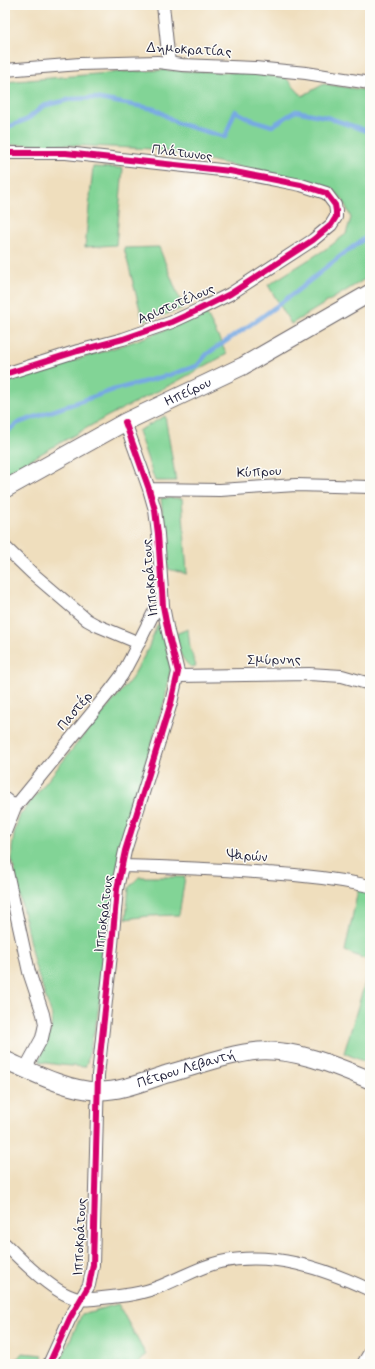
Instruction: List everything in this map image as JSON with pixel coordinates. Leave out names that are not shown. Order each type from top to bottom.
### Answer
[{"type":"street","points":[[163,5],[169,63]]},
{"type":"street","name":"Δημοκρατίας","points":[[5,70],[80,64],[158,62],[182,65],[255,68],[306,73],[370,84]]},
{"type":"street","name":"Πλάτωνος","points":[[5,153],[66,153],[230,171],[301,185],[326,193],[335,204],[336,217]]},
{"type":"street","name":"Αριστοτέλους","points":[[5,374],[123,339],[172,322],[198,310],[230,294],[295,252],[324,231],[336,217]]},
{"type":"street","name":"Ηπείρου","points":[[5,489],[125,422],[243,366],[370,293]]},
{"type":"street","name":"Ιπποκράτους","points":[[49,1364],[70,1318],[89,1286],[93,1265],[99,1062],[112,945],[115,903],[122,866],[178,676],[163,606],[155,510],[125,422]]},
{"type":"street","name":"Κύπρου","points":[[149,489],[220,490],[296,485],[370,487]]},
{"type":"street","points":[[5,547],[32,573],[87,620],[139,643]]},
{"type":"street","name":"Παστέρ","points":[[5,832],[15,807],[122,675],[153,614],[158,608],[163,606]]},
{"type":"street","name":"Σμύρνης","points":[[178,676],[308,674],[342,676],[370,684]]},
{"type":"street","points":[[5,799],[15,807]]},
{"type":"street","points":[[5,863],[29,972],[45,1024],[42,1038],[26,1069]]},
{"type":"street","name":"Ψαρών","points":[[122,866],[163,866],[252,871],[320,877],[370,886]]},
{"type":"street","name":"Πέτρου Λεβαντή","points":[[5,1060],[68,1086],[98,1091],[124,1087],[230,1056],[259,1052],[282,1053],[308,1058],[370,1080]]},
{"type":"street","points":[[5,1244],[24,1263],[54,1287],[66,1295],[82,1299],[148,1291],[210,1265],[245,1259],[282,1260],[304,1264],[370,1290]]},
{"type":"street","points":[[363,1364],[370,1352]]},
{"type":"green space","points":[[163,70],[249,73],[286,78],[302,96],[324,84],[370,91],[370,276],[291,324],[268,285],[329,247],[346,234],[351,218],[343,200],[333,189],[304,180],[154,149],[47,144],[5,145],[5,82],[119,72]]},
{"type":"green space","points":[[93,167],[123,168],[116,245],[85,247]]},
{"type":"green space","points":[[159,247],[183,308],[143,321],[124,248]]},
{"type":"green space","points":[[206,313],[227,354],[174,383],[108,416],[5,474],[5,380],[132,342]]},
{"type":"green space","points":[[165,416],[176,481],[155,481],[138,431]]},
{"type":"green space","points":[[161,498],[182,498],[187,574],[168,569]]},
{"type":"green space","points":[[157,625],[161,625],[171,668],[165,699],[122,841],[97,1019],[87,1062],[85,1067],[40,1062],[40,1057],[51,1029],[52,1016],[34,963],[12,859],[15,829],[20,815],[132,678],[148,649]]},
{"type":"green space","points":[[188,629],[190,648],[196,666],[191,667],[182,657],[173,635]]},
{"type":"green space","points":[[139,877],[185,877],[179,915],[148,916],[126,919],[129,887]]},
{"type":"green space","points":[[358,890],[370,892],[370,961],[345,951]]},
{"type":"green space","points":[[370,966],[370,1064],[344,1053]]},
{"type":"green space","points":[[118,1304],[146,1355],[138,1364],[59,1364],[82,1314]]},
{"type":"green space","points":[[22,1353],[43,1355],[40,1364],[13,1364]]},
{"type":"waterway","points":[[5,126],[8,127],[28,119],[43,106],[72,99],[94,98],[155,109],[177,123],[225,137],[235,111],[250,119],[272,126],[296,111],[326,117],[370,132]]},
{"type":"waterway","points":[[5,433],[18,423],[113,390],[197,366],[207,354],[270,311],[349,249],[370,235]]},
{"type":"cycle path","points":[[5,153],[66,153],[230,171],[301,185],[326,193],[335,205],[336,211],[336,217],[331,225],[313,240],[230,294],[198,310],[172,322],[123,339],[78,351],[5,374]]},
{"type":"cycle path","points":[[49,1364],[70,1318],[89,1285],[93,1265],[98,1075],[117,889],[125,851],[171,703],[178,672],[163,606],[155,510],[125,422]]}]
